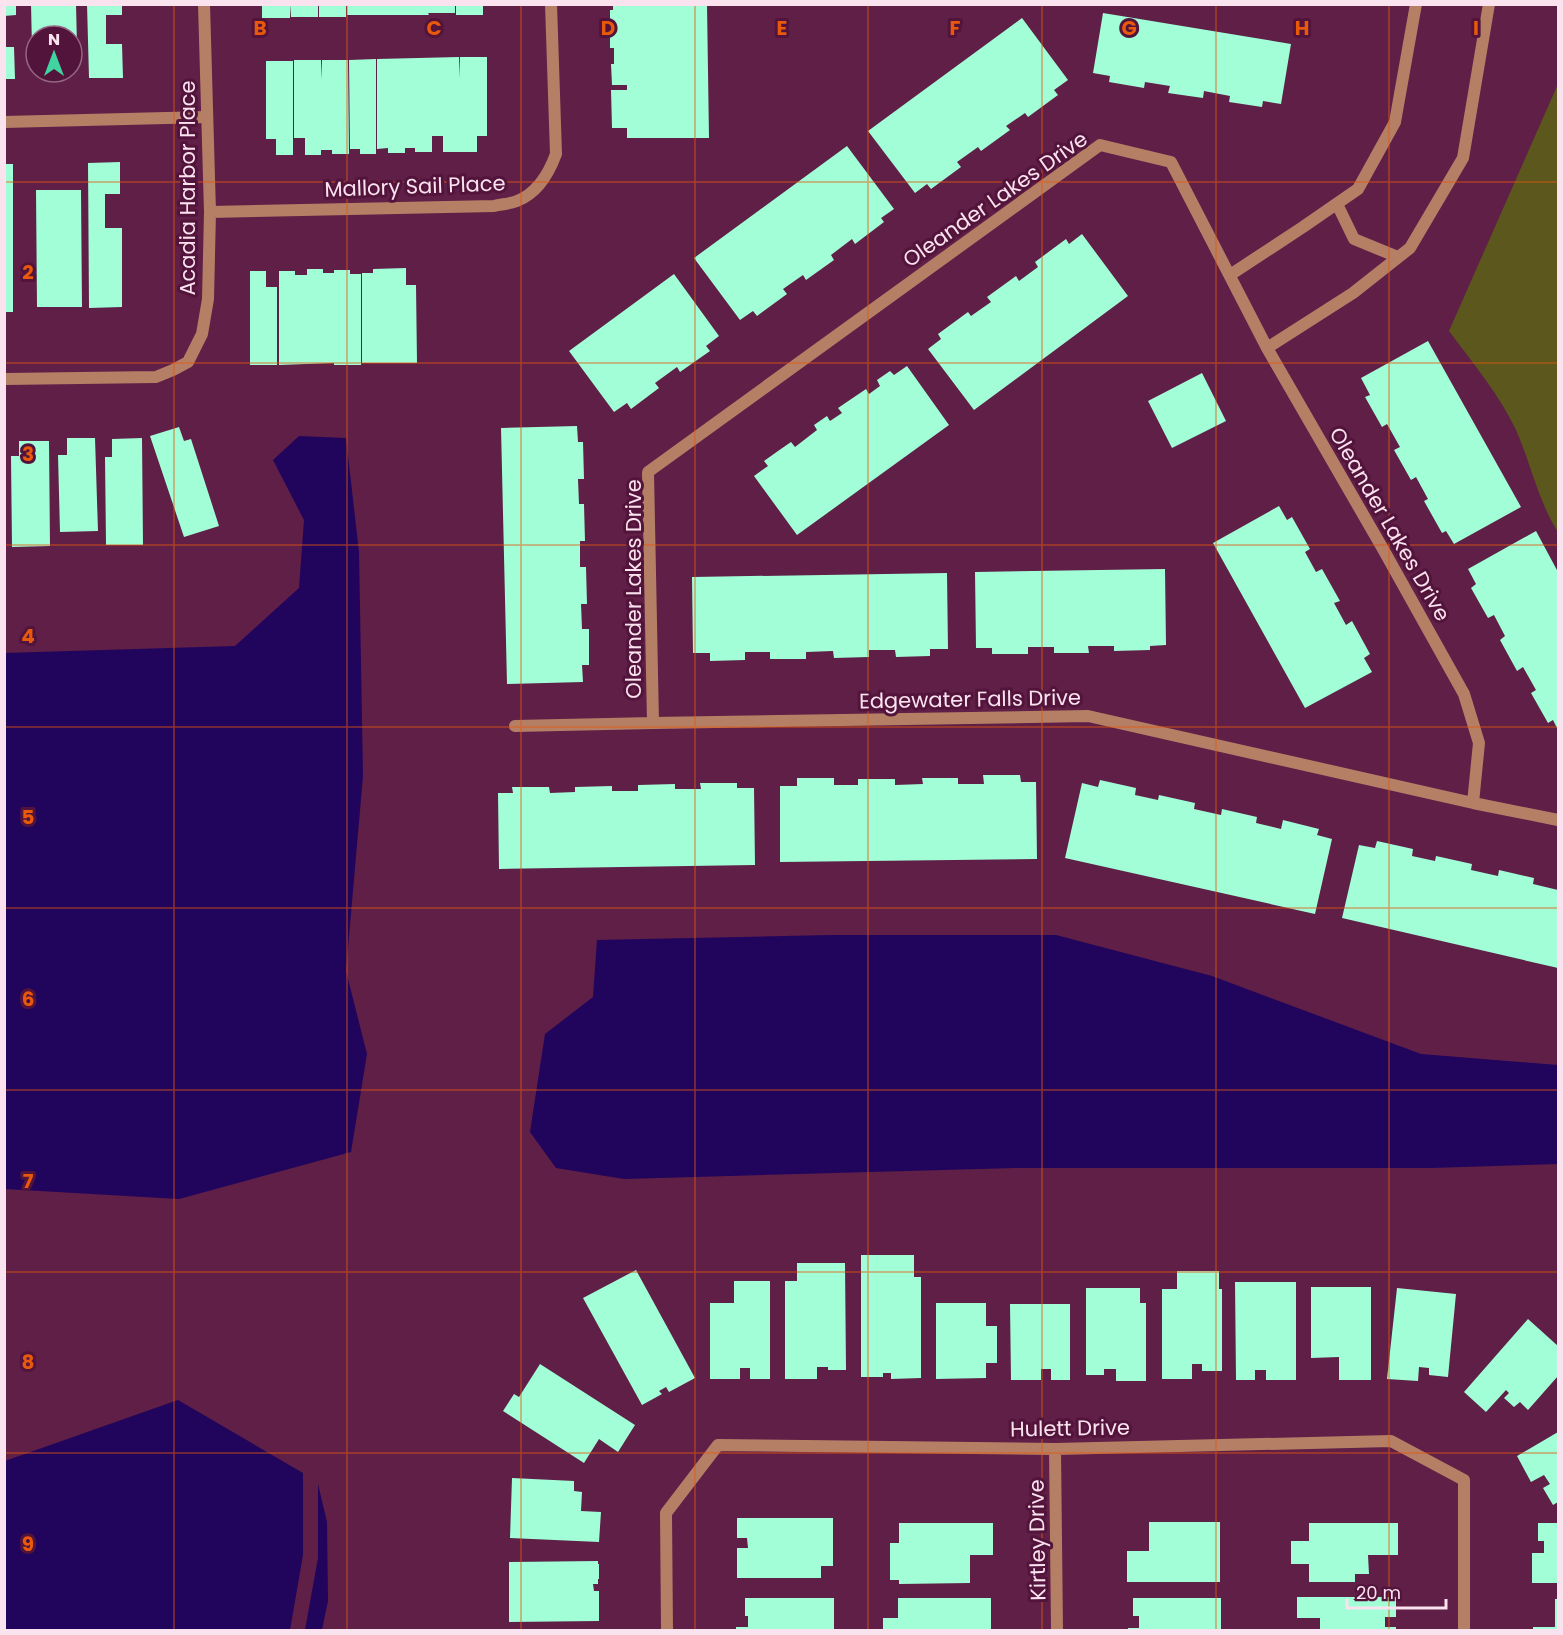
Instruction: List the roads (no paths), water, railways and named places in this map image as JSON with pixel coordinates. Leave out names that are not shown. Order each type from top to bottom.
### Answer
[{"type":"street","name":"Acadia Harbor Place","points":[[4,379],[156,377],[188,362],[202,334],[208,299],[210,212],[204,4]]},
{"type":"street","name":"Mallory Sail Place","points":[[210,212],[494,206],[519,201],[539,186],[550,171],[556,154],[551,4]]},
{"type":"street","points":[[1230,275],[1358,189],[1395,122],[1416,4]]},
{"type":"street","points":[[1267,348],[1353,294],[1410,248],[1463,158],[1490,4]]},
{"type":"street","points":[[4,122],[207,117]]},
{"type":"street","name":"Oleander Lakes Drive","points":[[653,723],[648,472],[1100,145],[1171,162],[1267,348],[1464,694],[1479,743],[1473,803]]},
{"type":"street","points":[[1337,204],[1354,239],[1398,257]]},
{"type":"street","name":"Edgewater Falls Drive","points":[[515,726],[1088,716],[1558,820]]},
{"type":"street","name":"Hulett Drive","points":[[667,1630],[666,1513],[718,1445],[1055,1449],[1391,1442],[1464,1480],[1464,1630]]},
{"type":"street","name":"Kirtley Drive","points":[[1055,1449],[1057,1630]]}]
